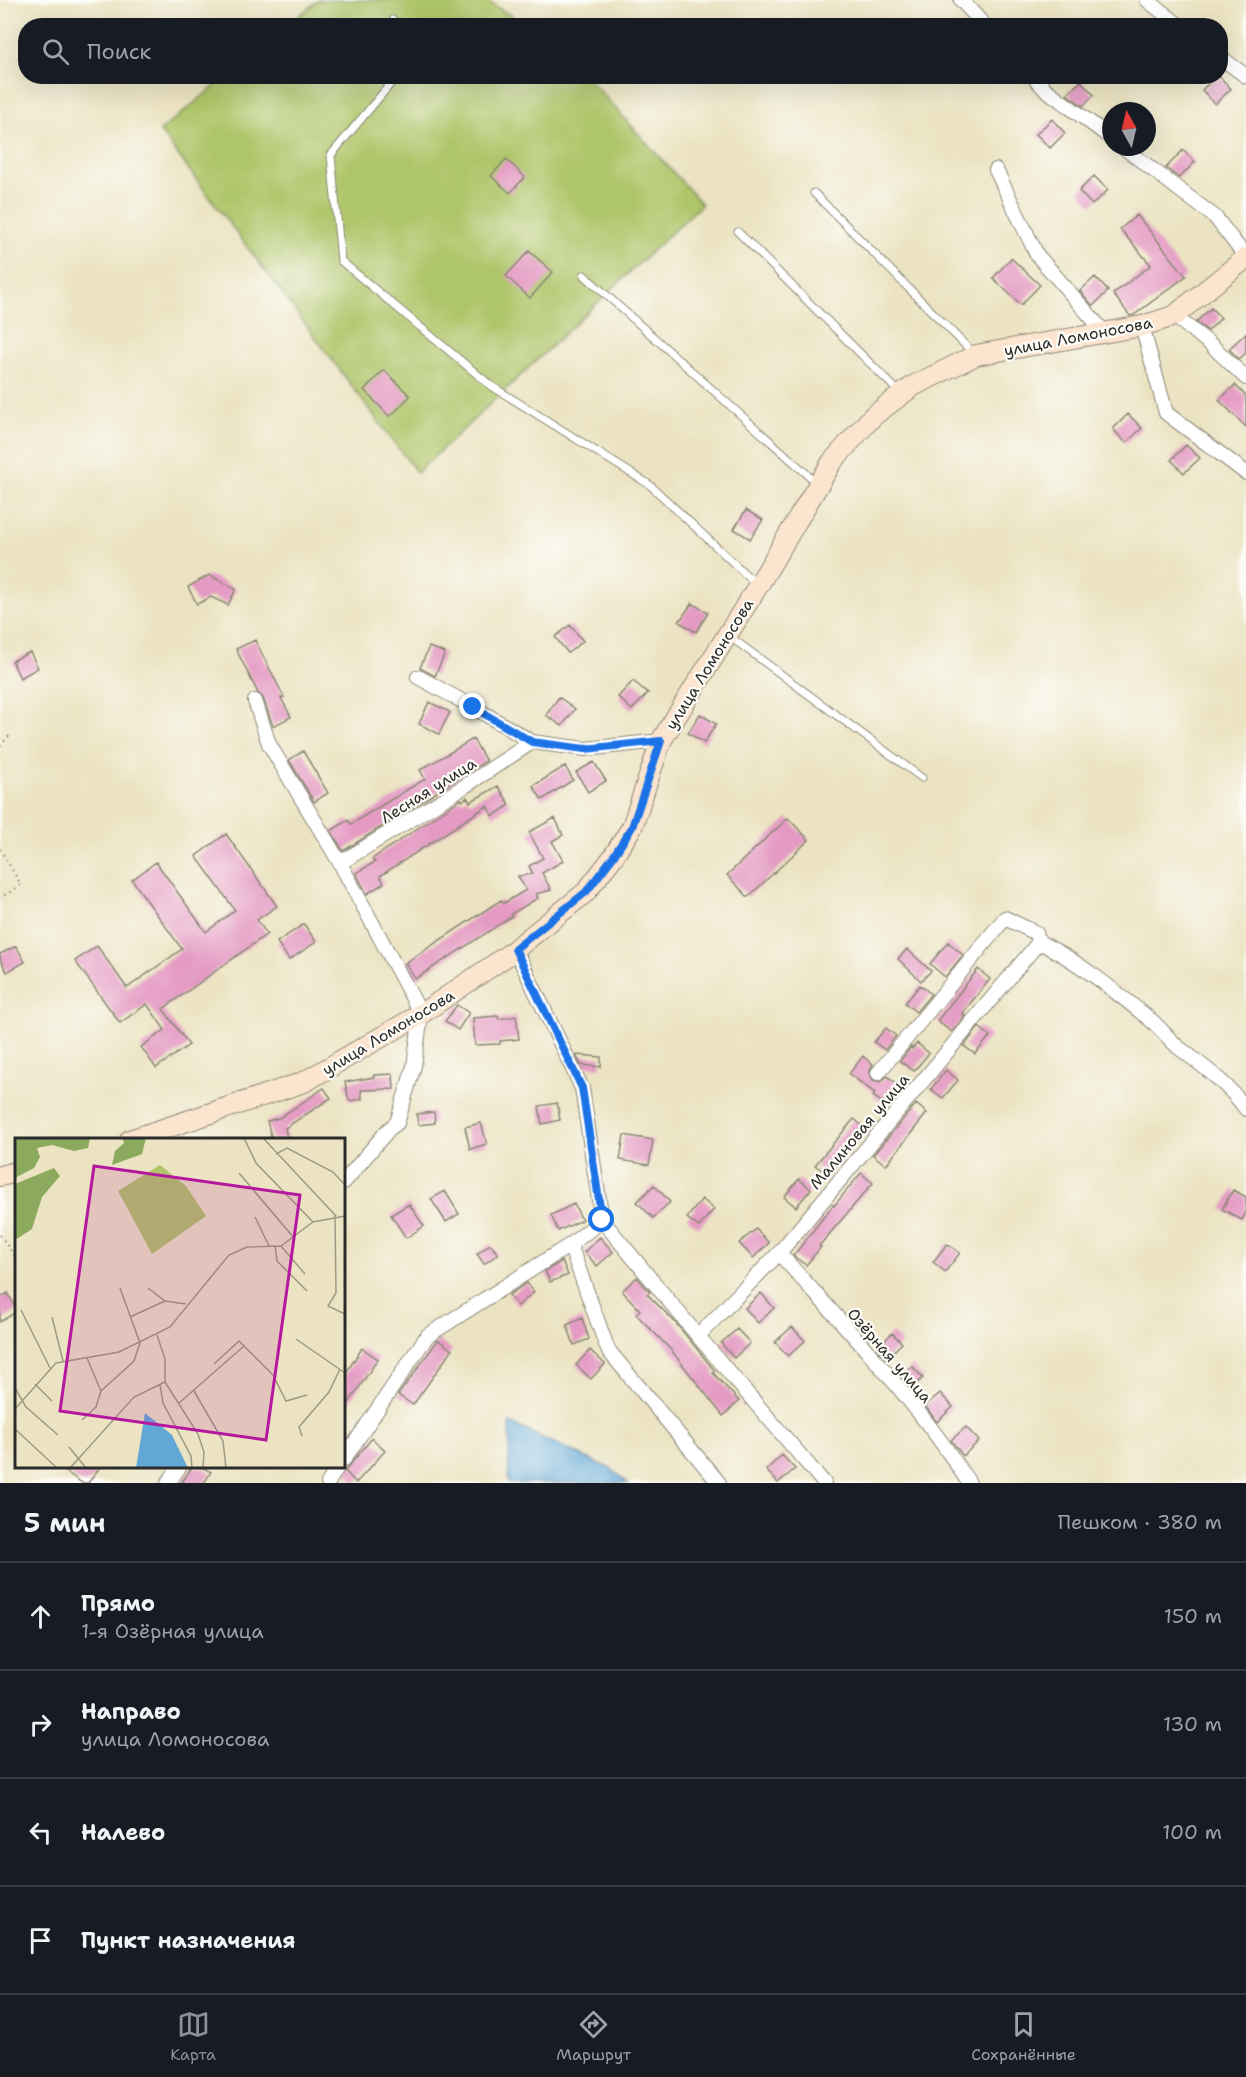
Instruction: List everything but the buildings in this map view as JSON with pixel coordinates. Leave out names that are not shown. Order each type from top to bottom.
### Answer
[{"type":"street","points":[[961,0],[978,18]]},
{"type":"street","points":[[1147,0],[1170,18]]},
{"type":"street","points":[[1228,62],[1246,76]]},
{"type":"street","points":[[1040,84],[1102,131]]},
{"type":"street","points":[[1135,156],[1215,217],[1246,258]]},
{"type":"street","points":[[996,170],[1037,255],[1105,333]]},
{"type":"street","name":"улица Ломоносова","points":[[136,1138],[304,1082],[421,1014],[515,949],[586,892],[613,857],[632,827],[661,741],[832,462],[873,416],[913,386],[976,355],[1142,326],[1174,316],[1246,258]]},
{"type":"street","points":[[1174,316],[1209,343],[1246,378]]},
{"type":"street","points":[[1142,326],[1166,413],[1246,473]]},
{"type":"street","points":[[418,677],[532,742],[585,749],[661,741]]},
{"type":"street","points":[[255,701],[269,744],[340,864],[421,1014],[414,1066],[397,1123],[389,1129],[345,1181]]},
{"type":"street","name":"Лесная улица","points":[[340,864],[532,742]]},
{"type":"street","points":[[878,1073],[1005,918],[1036,933],[1039,942],[1068,957],[1153,1022],[1177,1046],[1233,1092],[1246,1109]]},
{"type":"street","name":"Малиновая улица","points":[[698,1336],[779,1253],[1039,942]]},
{"type":"street","points":[[515,949],[582,1088],[602,1220],[824,1483]]},
{"type":"street","points":[[0,1176],[15,1172]]},
{"type":"street","points":[[345,1458],[427,1336],[570,1245],[602,1220]]},
{"type":"street","points":[[570,1245],[608,1350],[719,1483]]},
{"type":"street","name":"Озёрная улица","points":[[779,1253],[888,1376],[950,1452],[969,1483]]},
{"type":"street","points":[[168,1483],[179,1468]]},
{"type":"street","points":[[328,1483],[338,1468]]},
{"type":"lane","points":[[390,84],[331,155],[341,261],[490,385],[650,485],[758,586]]},
{"type":"lane","points":[[814,193],[976,355]]},
{"type":"lane","points":[[738,232],[902,395]]},
{"type":"lane","points":[[584,275],[819,484]]},
{"type":"lane","points":[[727,634],[922,778]]},
{"type":"path","points":[[0,746],[10,735]]},
{"type":"path","points":[[0,849],[21,885],[0,898]]},
{"type":"path","points":[[0,1234],[15,1256]]},
{"type":"green space","points":[[318,0],[485,0],[515,18],[297,18]]},
{"type":"green space","points":[[217,84],[593,84],[702,204],[417,473],[160,131]]},
{"type":"water","points":[[510,1423],[611,1469],[628,1483],[508,1483]]},
{"type":"route","points":[[473,707],[532,742],[585,749],[661,741],[632,827],[613,857],[586,892],[515,949],[582,1088],[602,1220]]}]
